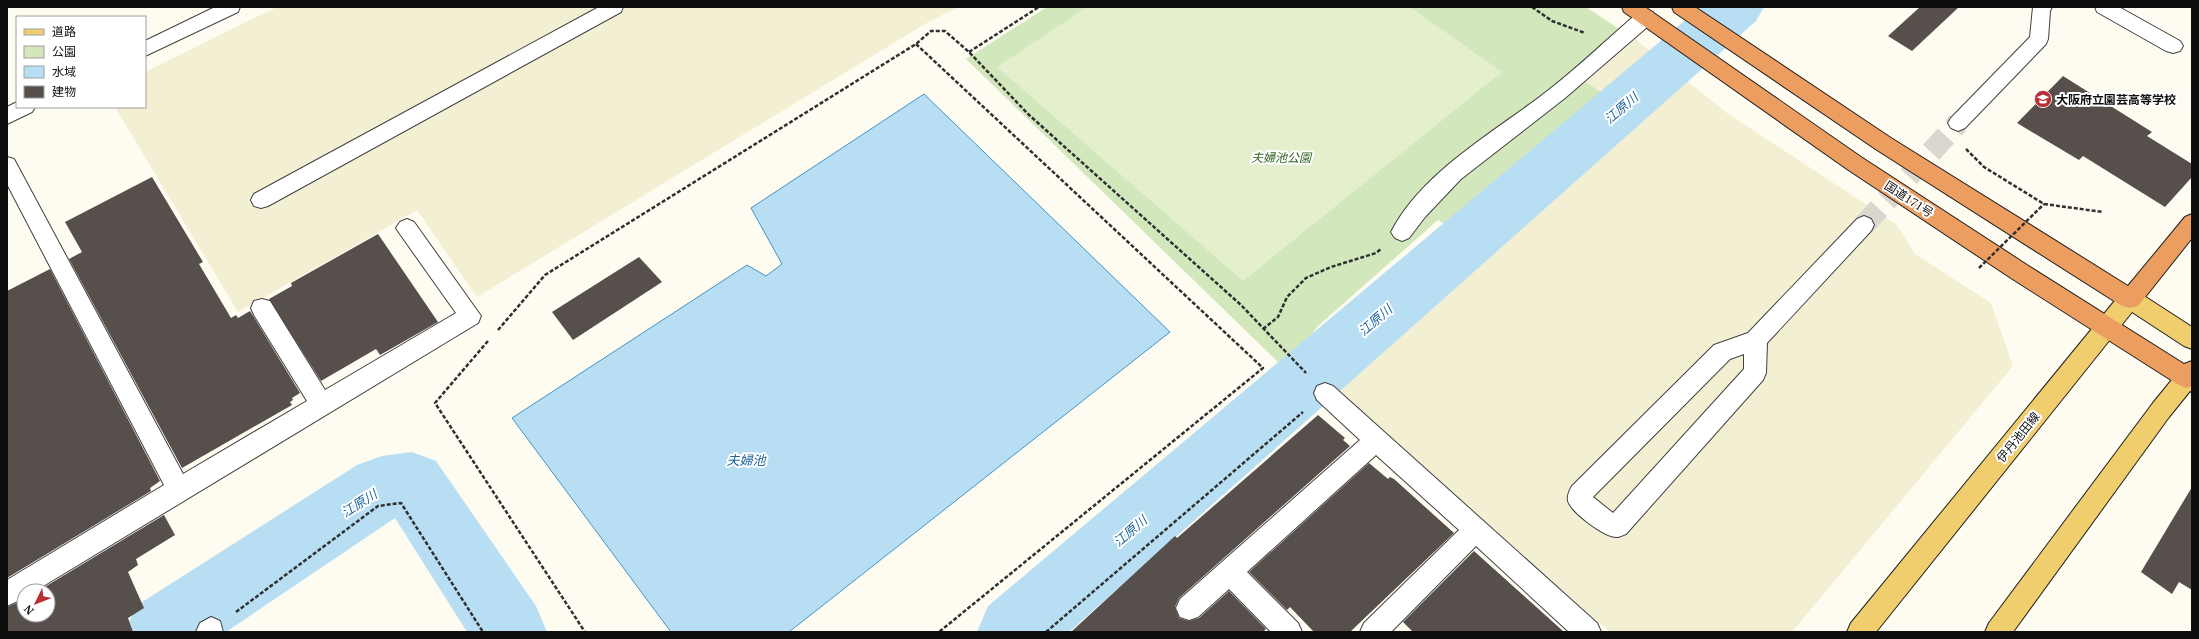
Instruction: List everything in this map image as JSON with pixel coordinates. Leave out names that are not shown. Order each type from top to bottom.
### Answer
[{"type":"highway","points":[[1681,7],[1884,144],[2130,299],[2192,223]]},
{"type":"highway","name":"国道171号","points":[[1638,12],[1853,163],[2106,328],[2190,377]]},
{"type":"main road","name":"伊丹池田線","points":[[1860,632],[2130,299]]},
{"type":"main road","points":[[2130,299],[2192,339]]},
{"type":"main road","points":[[1998,632],[2190,377]]},
{"type":"street","points":[[146,49],[231,7]]},
{"type":"street","points":[[261,200],[614,7]]},
{"type":"street","points":[[1958,123],[2039,39],[2041,9],[2043,7]]},
{"type":"street","points":[[2104,7],[2173,46]]},
{"type":"street","points":[[1402,232],[1414,212],[1441,184],[1558,93],[1614,44],[1638,12]]},
{"type":"street","points":[[7,116],[23,108]]},
{"type":"street","points":[[7,165],[179,489]]},
{"type":"street","points":[[1756,340],[1755,373],[1617,526],[1608,524],[1580,501],[1580,494],[1722,352],[1756,340],[1864,225]]},
{"type":"street","points":[[7,594],[179,489],[470,316],[408,228]]},
{"type":"street","points":[[262,308],[321,404]]},
{"type":"street","points":[[1325,393],[1588,632]]},
{"type":"street","points":[[1189,608],[1376,440]]},
{"type":"street","points":[[1373,632],[1476,530]]},
{"type":"street","points":[[1229,572],[1289,632]]},
{"type":"path","points":[[969,52],[1039,7]]},
{"type":"path","points":[[1532,7],[1552,21],[1614,44]]},
{"type":"path","points":[[495,333],[545,275],[916,44],[931,31],[945,31],[969,52],[1028,114],[1241,305],[1298,366]]},
{"type":"path","points":[[916,44],[1263,368],[939,632]]},
{"type":"path","points":[[1965,149],[1984,167],[2044,204],[2103,212]]},
{"type":"path","points":[[1979,268],[2044,204]]},
{"type":"path","points":[[1263,329],[1278,317],[1287,297],[1306,278],[1331,267],[1376,253],[1402,232]]},
{"type":"path","points":[[490,339],[435,403],[585,632]]},
{"type":"path","points":[[1046,632],[1325,393]]},
{"type":"path","points":[[210,631],[378,506],[401,503],[483,632]]},
{"type":"shaded area","points":[[277,7],[958,7],[925,24],[477,297],[417,210],[238,312],[116,108],[146,108],[146,72]]},
{"type":"shaded area","points":[[1635,39],[1727,113],[1897,225],[1915,254],[1991,303],[2013,366],[1792,632],[1610,632],[1310,367],[1611,104],[1583,84]]},
{"type":"green space","name":"夫婦池公園","points":[[1047,7],[1586,7],[1630,36],[1581,79],[1601,92],[1447,226],[1438,220],[1318,326],[1296,355],[1282,366],[966,59]]},
{"type":"green space","points":[[1087,7],[1410,7],[1502,72],[1243,281],[997,67]]},
{"type":"water","name":"夫婦池","points":[[924,94],[1170,332],[789,632],[671,632],[512,418],[747,265],[766,276],[782,264],[751,208]]},
{"type":"building","points":[[1920,7],[1959,7],[1912,51],[1888,36]]},
{"type":"building","points":[[2063,76],[2152,132],[2147,136],[2192,164],[2192,177],[2165,207],[2083,156],[2079,160],[2017,123]]},
{"type":"building","points":[[152,177],[203,262],[199,264],[231,318],[236,315],[238,318],[250,311],[300,393],[292,398],[293,400],[290,402],[292,405],[182,468],[69,259],[82,252],[65,222]]},
{"type":"building","points":[[378,234],[438,322],[380,355],[376,349],[321,381],[269,299],[292,286],[291,283]]},
{"type":"building","points":[[639,257],[662,282],[573,340],[552,312]]},
{"type":"building","points":[[50,269],[160,481],[150,488],[151,491],[7,578],[7,291]]},
{"type":"building","points":[[1318,415],[1345,438],[1343,440],[1350,446],[1179,598],[1175,607],[1179,618],[1189,621],[1199,618],[1229,591],[1266,629],[1263,632],[1071,632],[1175,536],[1177,538]]},
{"type":"building","points":[[1369,463],[1388,479],[1390,477],[1394,479],[1454,533],[1350,632],[1314,632],[1290,607],[1287,610],[1249,572]]},
{"type":"building","points":[[2192,487],[2192,590],[2179,582],[2172,594],[2141,572]]},
{"type":"building","points":[[164,515],[175,535],[136,559],[138,565],[128,572],[144,608],[128,618],[133,632],[7,632],[7,607],[16,603],[16,623],[56,623],[56,583],[51,583]]},
{"type":"building","points":[[1474,551],[1564,632],[1413,632],[1403,622]]},
{"type":"waterway","name":"江原川","points":[[1014,632],[1737,7]]},
{"type":"waterway","name":"江原川","points":[[162,632],[382,488],[412,484],[510,632]]},
{"type":"tunnel","points":[[1864,225],[1958,123]]},
{"type":"place","name":"大阪府立園芸高等学校","points":[[2043,99]]}]
